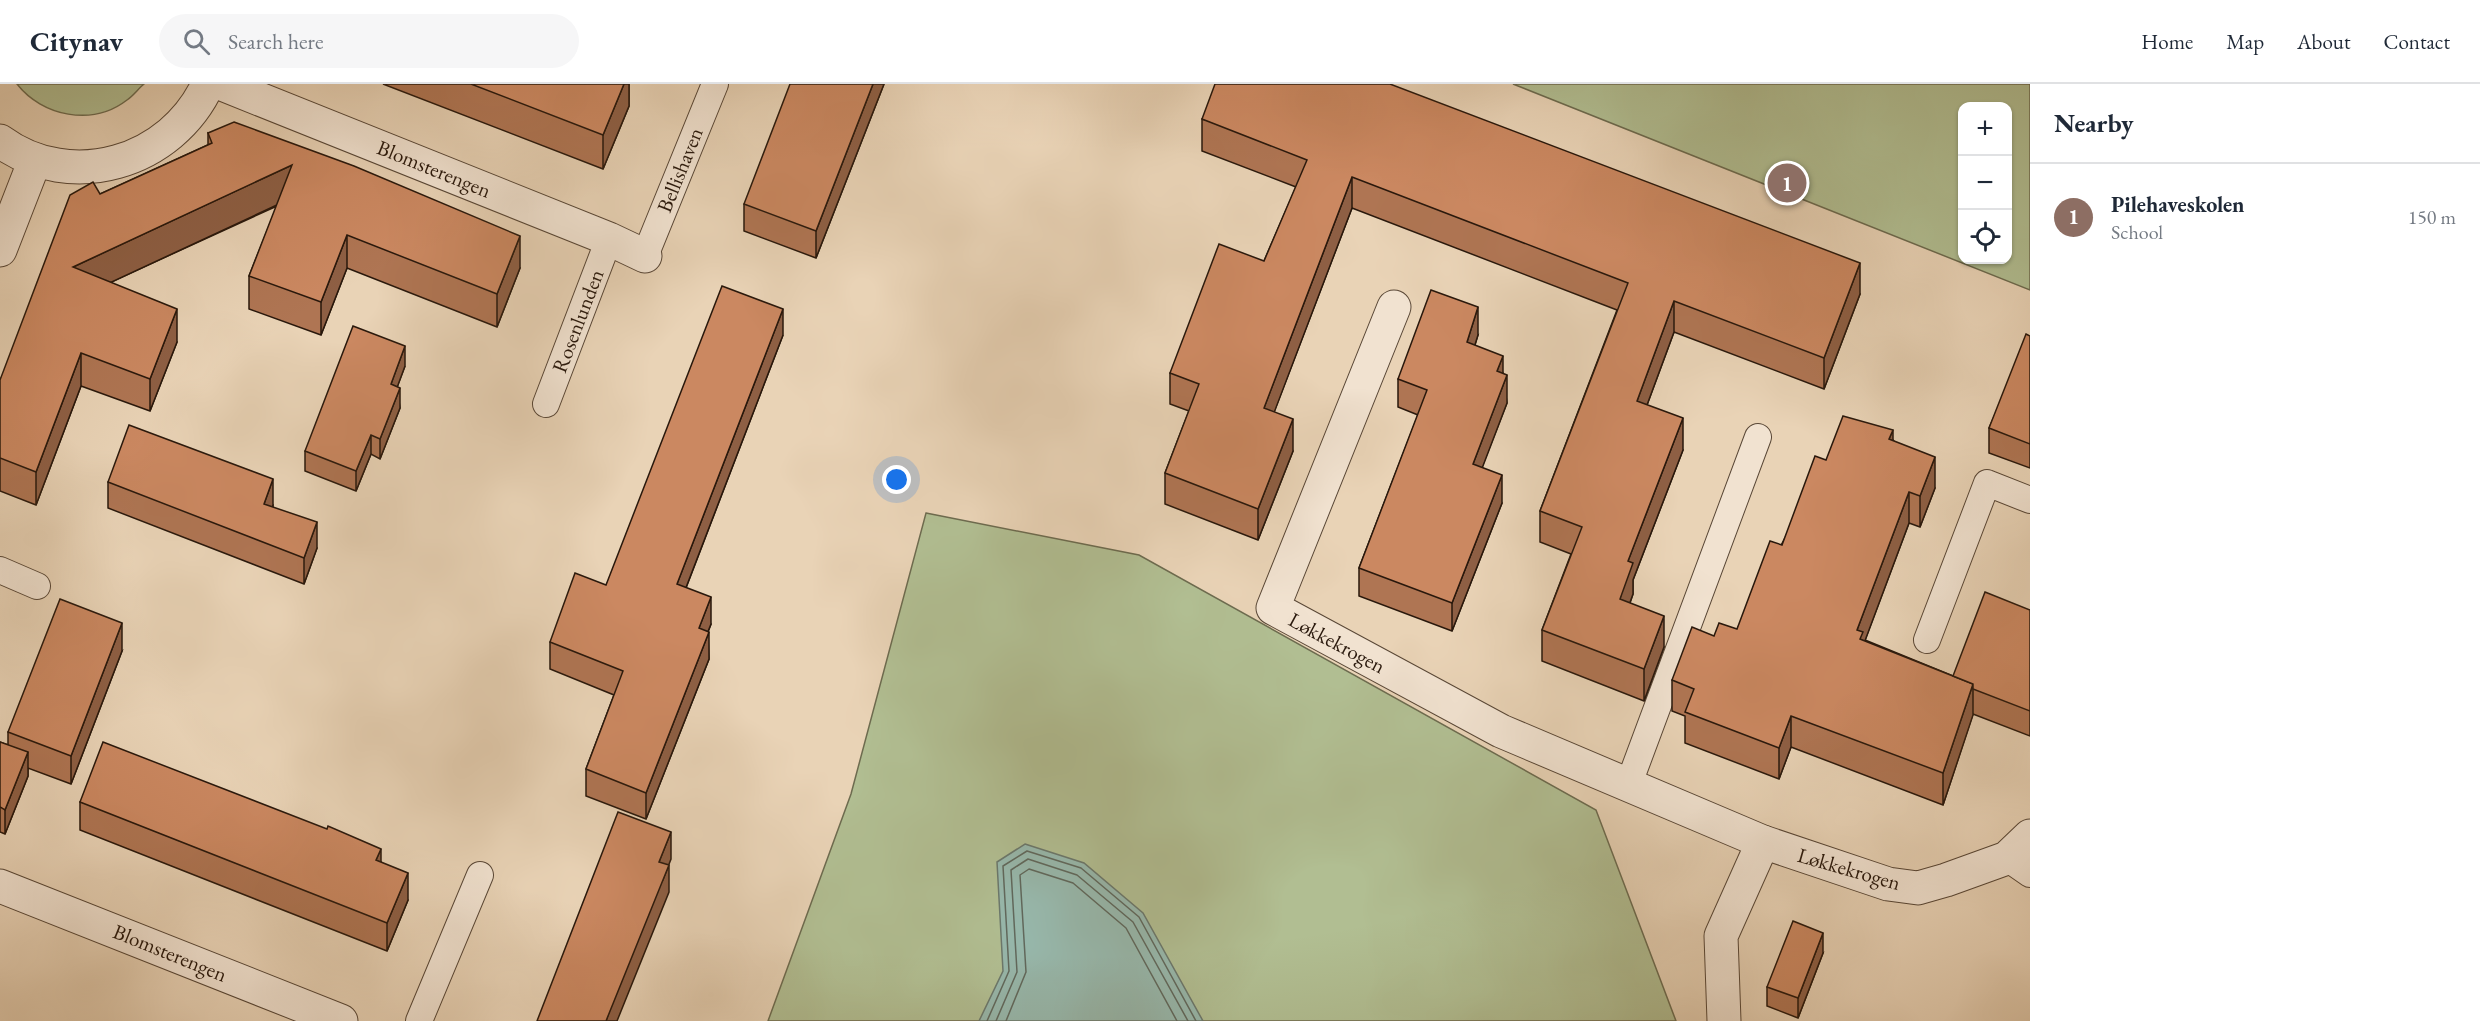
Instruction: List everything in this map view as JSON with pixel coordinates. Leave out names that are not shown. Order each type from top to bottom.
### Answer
[{"type":"street","points":[[0,141],[35,160],[60,166],[89,167],[131,158],[156,145],[173,132],[188,116],[208,84]]},
{"type":"street","name":"Blomsterengen","points":[[222,84],[609,238],[645,256]]},
{"type":"street","points":[[0,250],[35,160]]},
{"type":"street","name":"Løkkekrogen","points":[[1394,307],[1273,608],[1501,731],[1763,842],[1888,884],[1918,888],[2018,866],[2030,836]]},
{"type":"street","points":[[1725,1021],[1721,936],[1763,842]]},
{"type":"street","name":"Blomsterengen","points":[[0,886],[341,1021]]},
{"type":"lane","name":"Bellishaven","points":[[645,256],[715,84]]},
{"type":"lane","name":"Rosenlunden","points":[[546,404],[609,238]]},
{"type":"lane","points":[[1628,786],[1758,437]]},
{"type":"lane","points":[[1927,639],[1987,483],[2030,500]]},
{"type":"lane","points":[[0,570],[37,586]]},
{"type":"lane","points":[[419,1021],[480,875]]},
{"type":"green space","points":[[17,84],[144,84],[129,98],[113,108],[83,115],[68,114],[40,104]]},
{"type":"green space","points":[[1513,84],[2030,84],[2030,290],[1965,264],[2012,264],[2012,102],[1958,102],[1958,261]]},
{"type":"green space","points":[[926,513],[1139,555],[1596,810],[1676,1021],[768,1021],[851,794]]},
{"type":"water","points":[[1025,844],[1084,863],[1143,913],[1203,1021],[979,1021],[1003,971],[997,862]]},
{"type":"building","points":[[471,84],[624,84],[603,135]]},
{"type":"building","points":[[790,84],[873,84],[816,231],[744,204]]},
{"type":"building","points":[[1215,84],[1390,84],[1860,263],[1824,358],[1674,301],[1637,401],[1683,418],[1628,561],[1633,563],[1620,599],[1664,616],[1644,669],[1542,630],[1582,527],[1540,511],[1628,283],[1352,177],[1264,408],[1293,419],[1258,509],[1165,473],[1199,384],[1170,373],[1219,244],[1264,261],[1307,160],[1202,119]]},
{"type":"building","points":[[234,122],[354,166],[520,236],[497,294],[347,235],[321,302],[249,276],[292,165],[73,267],[177,309],[150,379],[81,353],[36,472],[0,458],[0,380],[70,195],[93,182],[100,194],[212,143],[208,133]]},
{"type":"building","points":[[722,286],[783,309],[677,584],[711,597],[699,628],[709,632],[646,793],[586,769],[623,671],[550,642],[575,573],[606,585]]},
{"type":"building","points":[[1431,290],[1478,307],[1467,342],[1503,356],[1497,371],[1507,375],[1473,464],[1502,475],[1452,603],[1359,568],[1427,390],[1398,379]]},
{"type":"building","points":[[353,326],[405,346],[391,384],[400,388],[380,439],[371,435],[356,471],[305,451]]},
{"type":"building","points":[[2026,334],[2030,336],[2030,444],[1989,428]]},
{"type":"building","points":[[1843,416],[1893,430],[1889,439],[1935,457],[1920,496],[1909,492],[1857,630],[1863,632],[1860,639],[1973,684],[1943,773],[1791,716],[1779,748],[1685,712],[1694,689],[1672,680],[1692,627],[1714,636],[1719,623],[1737,629],[1770,541],[1782,545],[1815,456],[1826,460]]},
{"type":"building","points":[[129,425],[273,479],[264,504],[317,522],[304,558],[108,482]]},
{"type":"building","points":[[1985,592],[2030,610],[2030,711],[1973,689],[1973,684],[1953,676]]},
{"type":"building","points":[[60,599],[122,623],[71,756],[8,732]]},
{"type":"building","points":[[0,742],[28,752],[5,810],[0,807]]},
{"type":"building","points":[[103,742],[327,829],[328,826],[381,849],[376,860],[408,873],[387,923],[80,802]]},
{"type":"building","points":[[618,812],[671,832],[659,862],[669,865],[606,1021],[537,1021]]},
{"type":"building","points":[[1793,921],[1823,933],[1798,998],[1767,987]]},
{"type":"place","name":"Pilehaveskolen","points":[[1787,183]]}]
